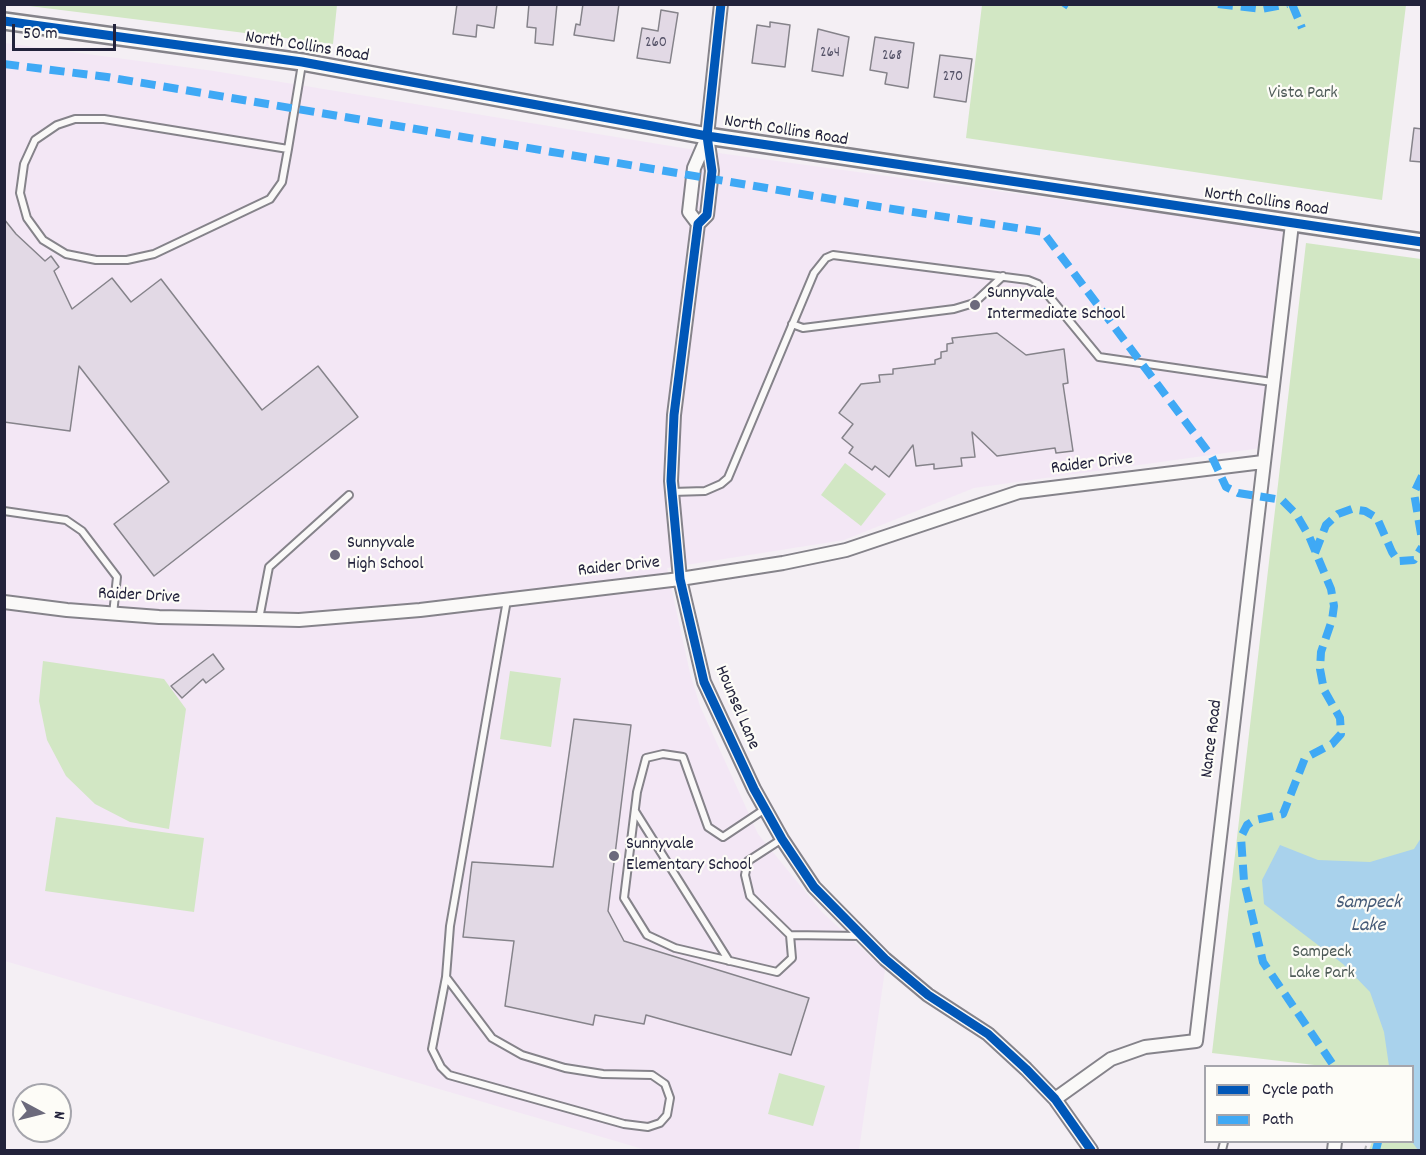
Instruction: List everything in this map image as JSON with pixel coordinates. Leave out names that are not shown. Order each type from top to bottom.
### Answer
[{"type":"street","points":[[707,136],[721,4]]},
{"type":"street","name":"North Collins Road","points":[[4,21],[302,62],[707,136],[1422,242]]},
{"type":"street","name":"Hounsel Lane","points":[[698,224],[689,212],[694,168],[707,136]]},
{"type":"street","name":"Hounsel Lane","points":[[707,136],[711,171],[707,215],[698,224],[674,415],[672,492],[680,579],[704,682],[765,809],[814,887],[860,936],[928,995],[988,1034],[1055,1099]]},
{"type":"street","name":"Nance Road","points":[[1055,1099],[1111,1059],[1145,1047],[1196,1041],[1292,224]]},
{"type":"street","name":"Raider Drive","points":[[4,602],[113,614],[299,620],[507,599],[680,579],[846,550],[1019,492],[1263,462]]},
{"type":"street","points":[[1055,1099],[1091,1150]]},
{"type":"lane","points":[[288,149],[104,119],[75,119],[57,125],[35,140],[24,164],[20,193],[27,218],[43,240],[66,254],[96,261],[127,260],[154,254],[270,199],[282,182],[288,149],[302,62]]},
{"type":"lane","points":[[672,492],[705,491],[728,478],[814,273],[826,258],[833,255],[1002,276],[1038,284],[1099,357],[1272,382]]},
{"type":"lane","points":[[792,324],[803,328],[954,309],[974,303],[1002,276]]},
{"type":"lane","points":[[259,619],[269,567],[349,495]]},
{"type":"lane","points":[[4,511],[66,520],[82,531],[117,577],[113,614]]},
{"type":"lane","points":[[446,977],[492,1038],[522,1055],[565,1068],[603,1074],[652,1076],[665,1084],[670,1098],[668,1115],[660,1123],[648,1126],[624,1124],[449,1075],[441,1067],[432,1049],[446,977],[450,926],[507,599]]},
{"type":"lane","points":[[765,809],[723,837],[708,827],[683,757],[663,754],[646,758],[635,810],[624,898],[647,935],[675,948],[777,972],[792,958],[790,934],[750,896],[745,875],[748,861],[782,839]]},
{"type":"lane","points":[[635,810],[729,961]]},
{"type":"lane","points":[[790,934],[860,936]]},
{"type":"shaded area","points":[[5,43],[214,71],[689,149],[1283,230],[1261,448],[974,488],[844,540],[667,568],[690,673],[700,706],[758,834],[822,912],[885,970],[859,1150],[646,1150],[5,961]]},
{"type":"green space","points":[[21,5],[337,5],[333,44]]},
{"type":"green space","name":"Vista Park","points":[[982,5],[1406,5],[1382,200],[966,138]]},
{"type":"green space","name":"Sampeck Lake Park","points":[[1306,243],[1421,259],[1421,1150],[1369,1150],[1372,1143],[1414,1143],[1414,1065],[1314,1065],[1212,1053]]},
{"type":"green space","points":[[845,463],[886,494],[861,526],[821,495]]},
{"type":"green space","points":[[43,661],[164,679],[186,709],[169,829],[130,822],[95,804],[66,776],[47,740],[39,701]]},
{"type":"green space","points":[[510,671],[561,678],[551,747],[500,739]]},
{"type":"green space","points":[[56,817],[204,838],[194,912],[45,891]]},
{"type":"green space","points":[[779,1073],[825,1086],[813,1126],[768,1114]]},
{"type":"water","name":"Sampeck Lake","points":[[1421,838],[1422,1150],[1418,1150],[1413,1143],[1414,1065],[1389,1065],[1384,1032],[1370,992],[1343,964],[1264,904],[1262,880],[1280,845],[1318,860],[1370,862],[1414,849]]},
{"type":"building","points":[[457,4],[497,4],[494,28],[477,25],[476,37],[453,34]]},
{"type":"building","points":[[529,4],[557,4],[553,45],[535,43],[536,28],[527,27]]},
{"type":"building","points":[[583,4],[619,4],[614,41],[574,35],[576,24],[580,25]]},
{"type":"building","points":[[661,10],[678,13],[670,63],[637,58],[642,28],[658,31]]},
{"type":"building","points":[[770,22],[790,25],[785,67],[752,63],[757,25],[770,27]]},
{"type":"building","points":[[818,29],[849,37],[843,76],[812,71]]},
{"type":"building","points":[[875,37],[914,43],[908,88],[885,84],[887,73],[870,70]]},
{"type":"building","points":[[940,55],[972,59],[966,102],[934,97]]},
{"type":"building","points":[[1414,128],[1422,129],[1422,162],[1410,161]]},
{"type":"building","points":[[4,219],[16,234],[45,261],[51,256],[59,267],[54,271],[72,309],[112,278],[131,302],[161,279],[262,410],[318,366],[358,417],[154,576],[114,524],[169,482],[79,366],[70,431],[4,422]]},
{"type":"building","points":[[997,333],[1026,355],[1064,349],[1068,383],[1063,384],[1073,451],[1056,453],[1055,448],[997,456],[972,432],[975,457],[961,458],[962,466],[934,469],[934,464],[916,466],[913,445],[889,477],[875,466],[872,470],[849,453],[853,447],[842,438],[853,424],[839,413],[861,384],[880,382],[879,375],[893,374],[893,369],[935,364],[935,360],[941,358],[941,352],[947,351],[947,344],[953,343],[952,338]]},
{"type":"building","points":[[213,654],[224,669],[206,683],[203,679],[182,698],[171,686]]},
{"type":"building","points":[[574,719],[631,725],[608,911],[624,941],[809,998],[791,1055],[646,1015],[644,1024],[595,1015],[593,1025],[505,1006],[514,941],[463,937],[472,862],[553,867]]},
{"type":"marked path","points":[[1218,4],[1262,9],[1287,4]]},
{"type":"marked path","points":[[1292,4],[1302,28]]},
{"type":"marked path","points":[[4,64],[107,77],[867,205],[1043,232],[1212,457],[1226,487],[1238,493],[1282,500],[1296,514],[1309,536],[1331,589],[1334,606],[1332,620],[1321,652],[1320,669],[1324,690],[1340,718],[1341,734],[1332,744],[1305,758],[1283,814],[1255,820],[1247,825],[1241,837],[1244,881],[1263,962],[1333,1065]]},
{"type":"marked path","points":[[1422,476],[1414,493],[1422,540]]},
{"type":"marked path","points":[[1315,553],[1326,525],[1338,514],[1352,509],[1365,511],[1377,518],[1398,561],[1414,560],[1422,547]]},
{"type":"marked path","points":[[1376,1150],[1378,1143]]},
{"type":"cycle path","points":[[721,4],[707,136],[712,171],[707,215],[698,224],[674,415],[671,481],[680,579],[704,682],[754,789],[782,839],[814,887],[885,959],[928,995],[988,1034],[1026,1069],[1055,1099],[1091,1150]]},
{"type":"cycle path","points":[[4,21],[302,62],[707,136],[1422,242]]},
{"type":"place","name":"Sunnyvale Intermediate School","points":[[975,305]]},
{"type":"place","name":"Sunnyvale High School","points":[[335,555]]},
{"type":"place","name":"Sunnyvale Elementary School","points":[[614,856]]}]
